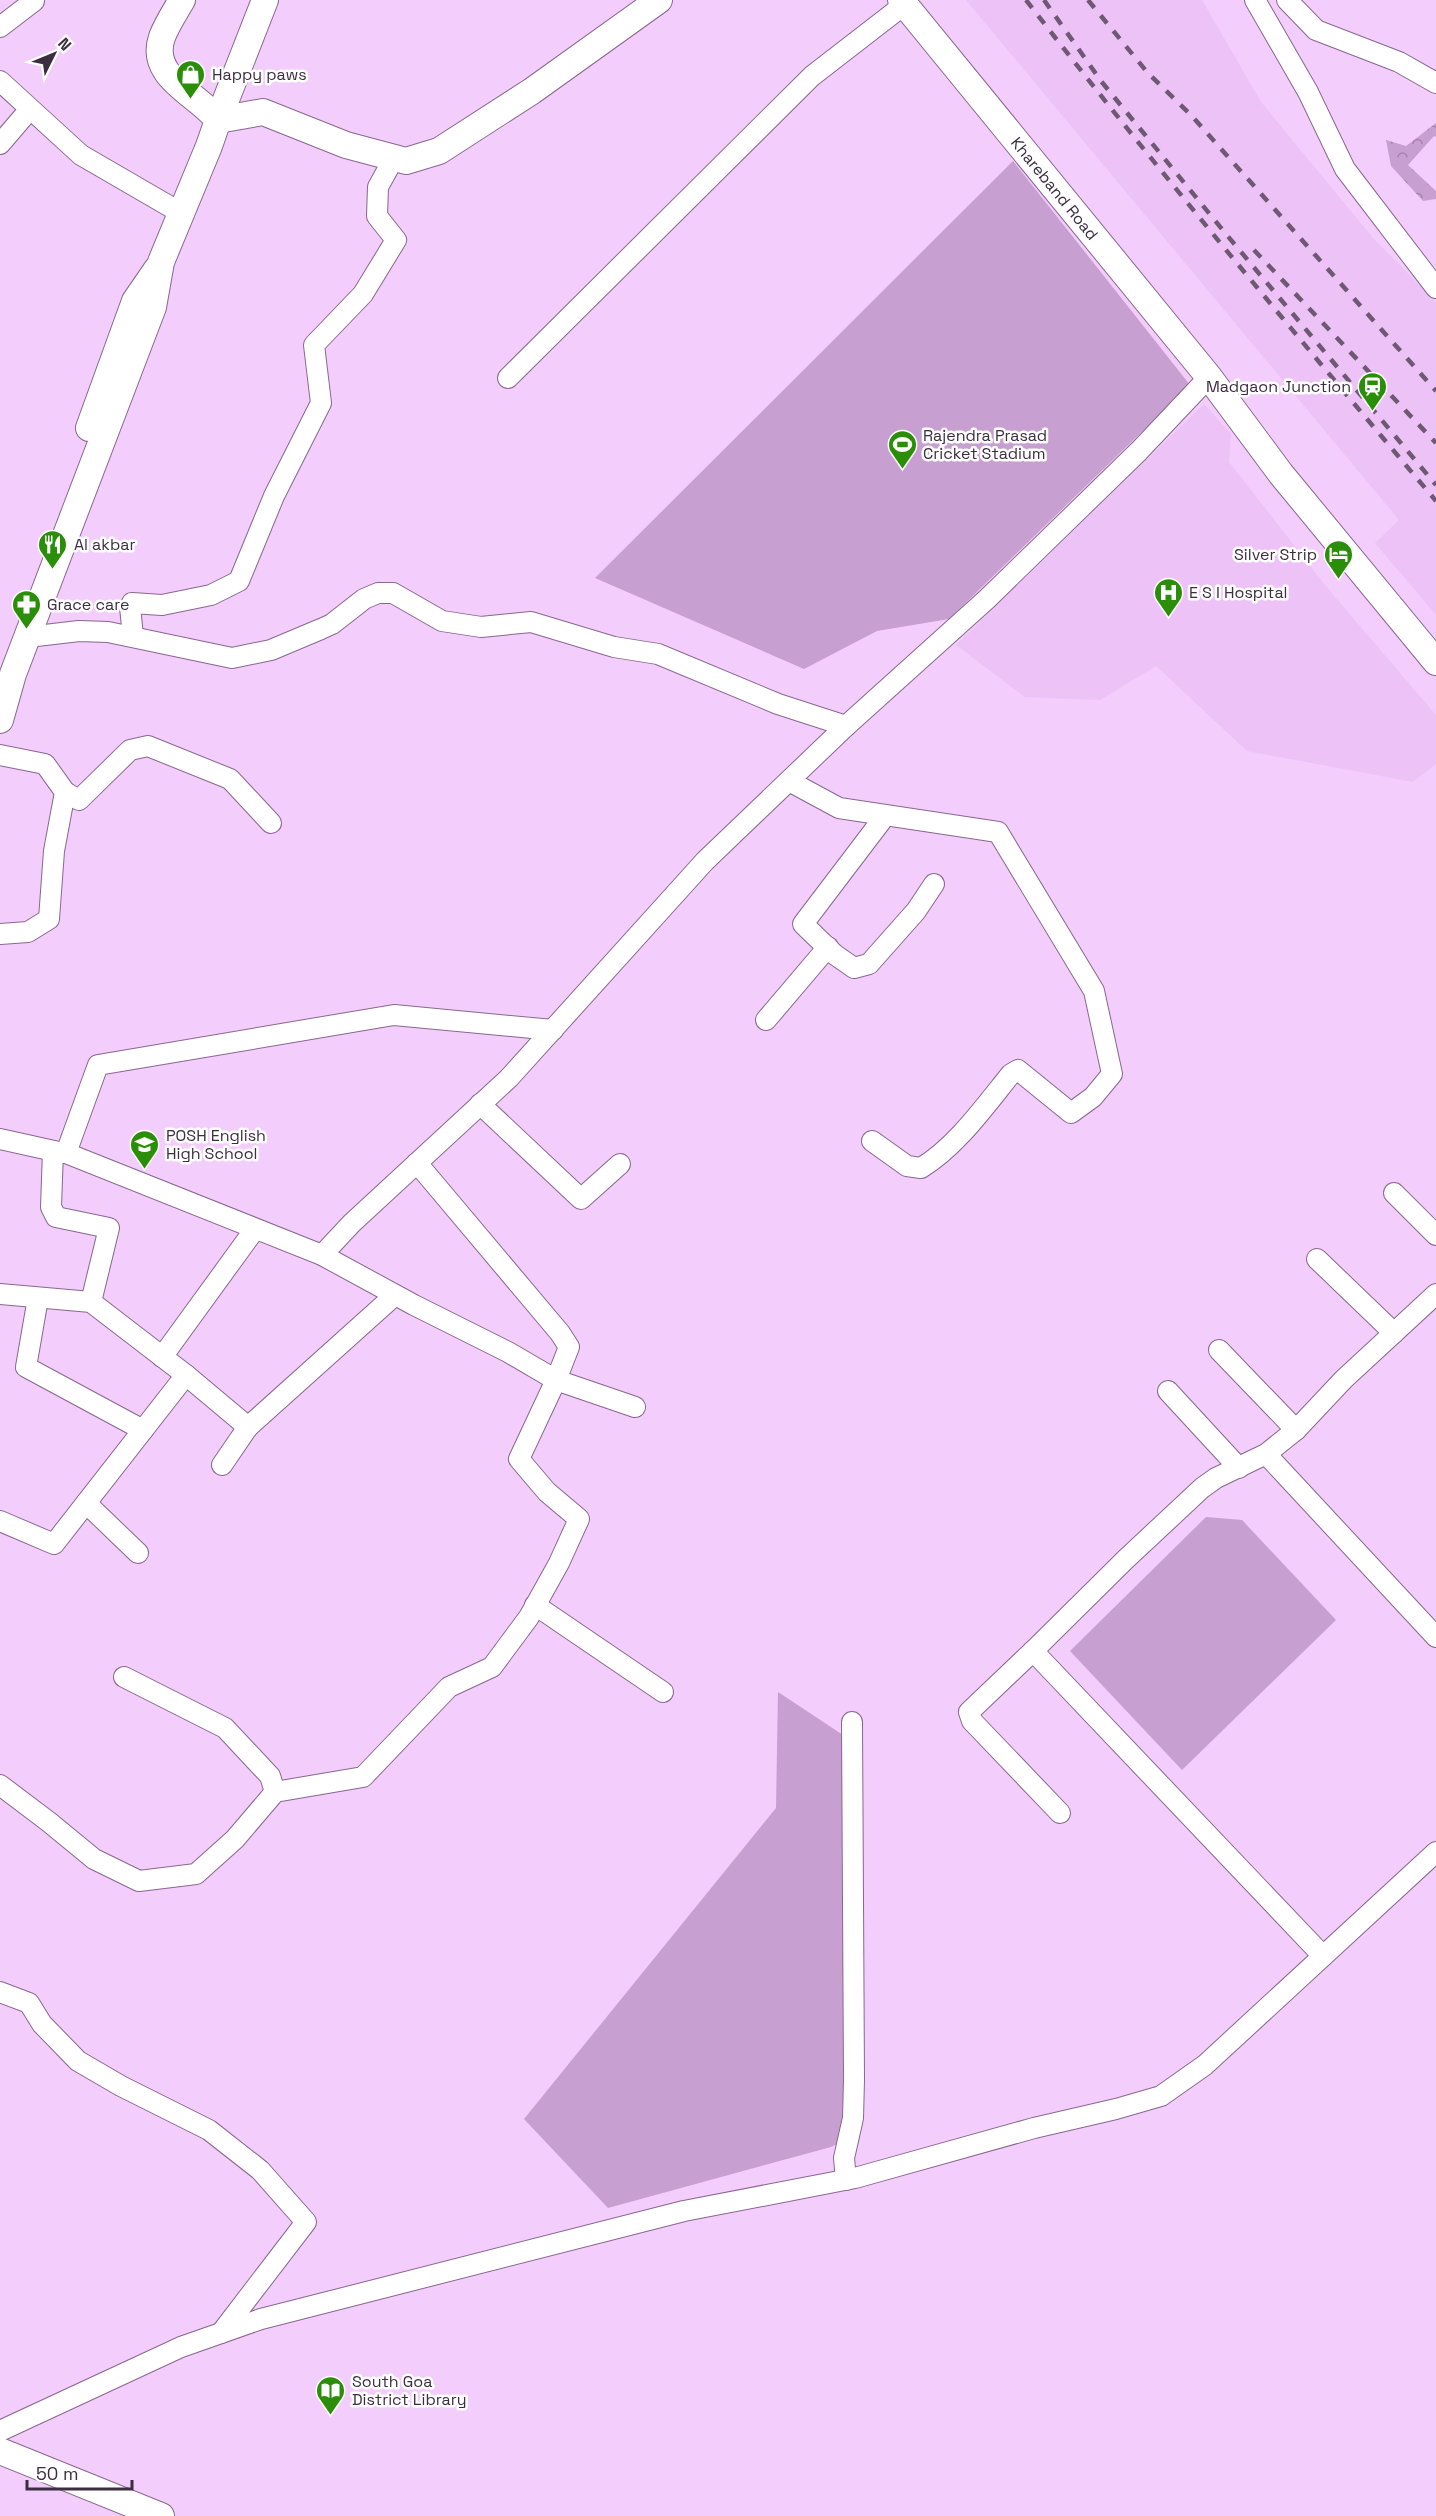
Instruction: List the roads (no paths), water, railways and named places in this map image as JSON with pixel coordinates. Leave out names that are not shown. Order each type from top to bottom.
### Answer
[{"type":"main road","points":[[182,0],[162,38],[159,51],[163,66],[171,79],[210,110],[218,120]]},
{"type":"main road","points":[[0,720],[135,301],[161,262],[209,146],[265,0]]},
{"type":"main road","points":[[218,120],[263,112],[346,145],[406,160],[439,151],[532,91],[658,0]]},
{"type":"main road","name":"Khareband Road","points":[[903,2],[1209,377]]},
{"type":"main road","points":[[1209,377],[1289,465],[1436,642]]},
{"type":"main road","points":[[1209,377],[1281,474],[1436,662]]},
{"type":"main road","points":[[0,673],[61,528]]},
{"type":"main road","points":[[0,2451],[161,2516]]},
{"type":"street","points":[[1255,0],[1308,92],[1345,169],[1436,288]]},
{"type":"street","points":[[1287,0],[1316,30],[1399,62],[1436,82]]},
{"type":"street","points":[[0,27],[34,1]]},
{"type":"street","points":[[508,378],[812,76],[903,2]]},
{"type":"street","points":[[0,81],[81,155],[181,213]]},
{"type":"street","points":[[0,144],[30,109]]},
{"type":"street","points":[[133,636],[130,607],[132,603],[162,604],[211,595],[240,581],[274,496],[321,403],[314,345],[363,294],[396,240],[377,216],[378,187],[394,158]]},
{"type":"street","points":[[322,1255],[352,1223],[509,1078],[705,861],[846,726],[987,599],[1139,451],[1209,377]]},
{"type":"street","points":[[28,637],[79,631],[133,636],[232,658],[271,650],[332,624],[364,599],[378,593],[393,593],[442,621],[481,627],[531,622],[614,647],[658,654],[778,704],[846,726]]},
{"type":"street","points":[[0,755],[45,764],[65,792],[79,800],[130,750],[148,746],[230,779],[271,823]]},
{"type":"street","points":[[789,781],[839,807],[998,832],[1094,991],[1112,1074],[1093,1097],[1071,1113],[1018,1070],[1011,1074],[948,1148],[935,1160],[921,1168],[907,1166],[872,1141]]},
{"type":"street","points":[[0,934],[28,932],[49,918],[54,851],[65,792]]},
{"type":"street","points":[[885,816],[803,924],[854,968],[868,964],[916,911],[934,884]]},
{"type":"street","points":[[766,1020],[828,947]]},
{"type":"street","points":[[92,1302],[109,1228],[56,1217],[51,1207],[60,1152],[98,1065],[393,1015],[553,1030]]},
{"type":"street","points":[[480,1104],[581,1199],[621,1164]]},
{"type":"street","points":[[0,1139],[60,1152],[322,1255],[508,1352],[556,1380],[636,1407]]},
{"type":"street","points":[[0,1785],[94,1859],[139,1881],[196,1874],[235,1839],[275,1792],[363,1778],[449,1687],[492,1667],[536,1605],[579,1519],[547,1492],[519,1459],[569,1347],[560,1333],[417,1163]]},
{"type":"street","points":[[1394,1193],[1436,1235]]},
{"type":"street","points":[[162,1357],[255,1228]]},
{"type":"street","points":[[1317,1259],[1394,1333]]},
{"type":"street","points":[[0,1294],[92,1302],[186,1375],[248,1427]]},
{"type":"street","points":[[1060,1814],[972,1721],[969,1712],[1202,1488],[1266,1455],[1296,1430],[1344,1379],[1436,1294]]},
{"type":"street","points":[[222,1465],[248,1427],[395,1295]]},
{"type":"street","points":[[38,1298],[26,1367],[143,1430]]},
{"type":"street","points":[[1219,1350],[1296,1430]]},
{"type":"street","points":[[0,1521],[54,1544],[186,1375]]},
{"type":"street","points":[[1168,1391],[1239,1468]]},
{"type":"street","points":[[1266,1455],[1436,1637]]},
{"type":"street","points":[[86,1503],[138,1552]]},
{"type":"street","points":[[536,1605],[663,1692]]},
{"type":"street","points":[[1033,1651],[1323,1956]]},
{"type":"street","points":[[124,1677],[225,1728],[270,1776],[275,1792]]},
{"type":"street","points":[[846,2180],[844,2158],[853,2118],[854,2080],[852,1722]]},
{"type":"street","points":[[0,2431],[181,2347],[261,2319],[684,2211],[846,2180],[1034,2128],[1161,2096],[1205,2065],[1436,1852]]},
{"type":"street","points":[[0,1992],[29,2003],[42,2024],[78,2061],[121,2086],[209,2130],[260,2170],[306,2222],[220,2333]]},
{"type":"railway","points":[[1026,0],[1177,190],[1436,501]]},
{"type":"railway","points":[[1044,0],[1101,81],[1436,485]]},
{"type":"railway","points":[[1088,0],[1147,72],[1191,115],[1436,391]]},
{"type":"railway","points":[[1254,250],[1436,443]]},
{"type":"place","name":"Happy paws","points":[[191,100]]},
{"type":"place","name":"Madgaon Junction","points":[[1372,412]]},
{"type":"place","name":"Rajendra Prasad Cricket Stadium","points":[[902,470]]},
{"type":"place","name":"Al akbar","points":[[53,570]]},
{"type":"place","name":"Silver Strip","points":[[1338,580]]},
{"type":"place","name":"E S I Hospital","points":[[1168,618]]},
{"type":"place","name":"Grace care","points":[[26,630]]},
{"type":"place","name":"POSH English High School","points":[[145,1170]]},
{"type":"place","name":"South Goa District Library","points":[[331,2416]]}]
